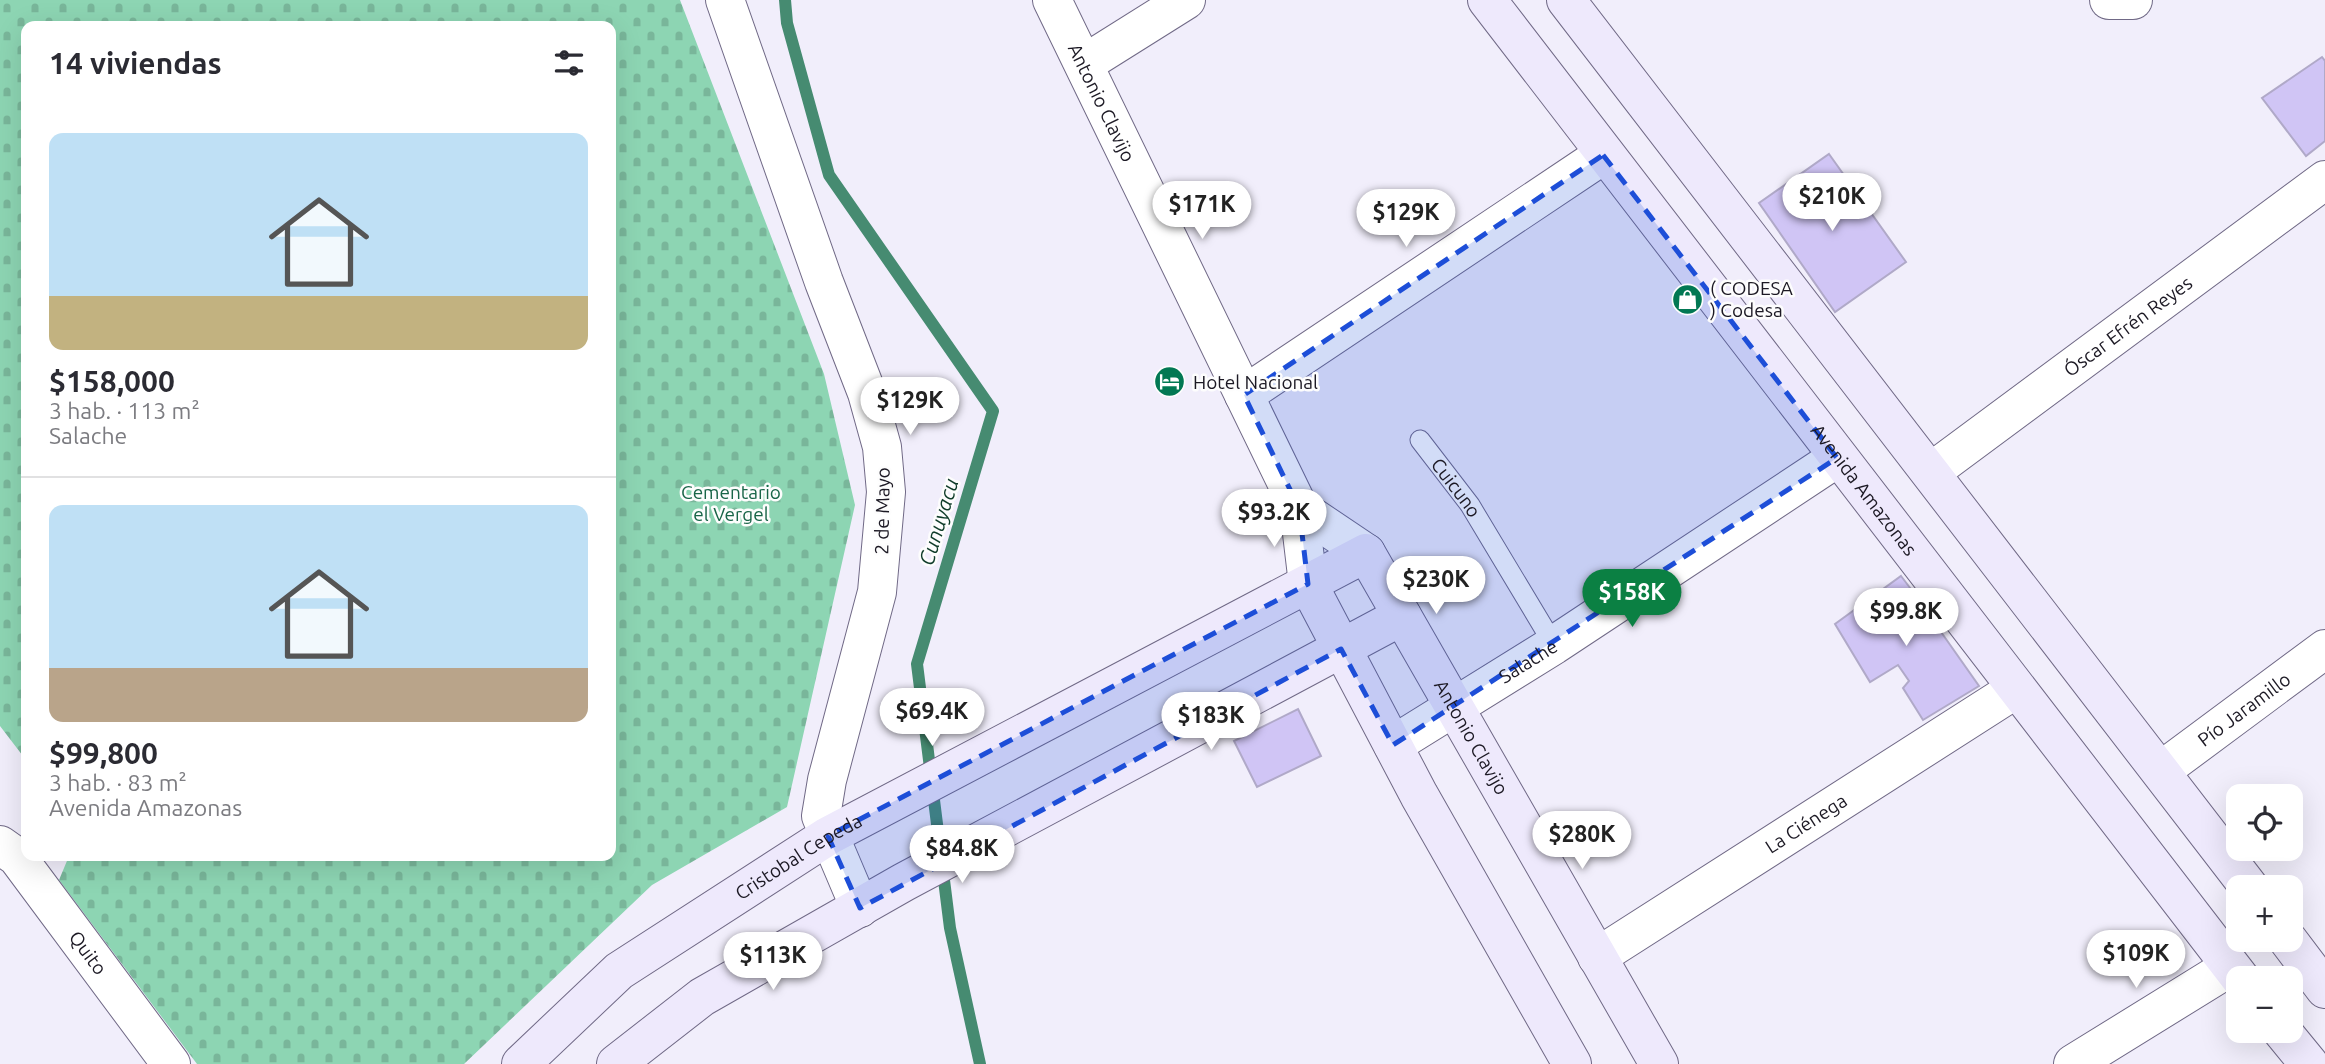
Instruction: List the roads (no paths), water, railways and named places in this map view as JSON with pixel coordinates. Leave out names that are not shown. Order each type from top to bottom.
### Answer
[{"type":"street","name":"2 de Mayo","points":[[725,0],[824,282],[867,393],[882,447],[886,504],[877,592],[823,799],[821,816],[860,908]]},
{"type":"street","name":"Antonio Clavijo","points":[[1052,0],[1299,508],[1308,584],[1393,746],[1572,1064]]},
{"type":"street","points":[[1084,64],[1186,0]]},
{"type":"street","name":"Avenida Amazonas","points":[[1487,0],[1603,155],[2230,966]]},
{"type":"street","points":[[1566,0],[2162,770],[2240,875]]},
{"type":"street","points":[[2109,0],[2133,0]]},
{"type":"street","points":[[1244,395],[1603,155]]},
{"type":"street","name":"Óscar Efrén Reyes","points":[[1931,472],[2325,180]]},
{"type":"street","name":"Salache","points":[[1393,746],[1554,645],[1837,458]]},
{"type":"street","name":"Antonio Clavijo","points":[[1299,508],[1366,552],[1658,1064]]},
{"type":"street","name":"Cristobal Cepeda","points":[[521,1064],[619,971],[828,835],[1366,552]]},
{"type":"street","points":[[616,1064],[702,997],[991,835],[1402,616]]},
{"type":"street","name":"Pío Jaramillo","points":[[2162,770],[2325,649]]},
{"type":"street","name":"La Ciénega","points":[[1597,957],[2016,689]]},
{"type":"street","name":"Quito","points":[[0,845],[17,857],[172,1064]]},
{"type":"street","points":[[2297,952],[2325,989]]},
{"type":"street","points":[[2073,1064],[2226,978]]},
{"type":"street","points":[[2292,1043],[2309,1064]]},
{"type":"lane","name":"Cuicuno","points":[[1420,440],[1470,505],[1554,645]]},
{"type":"waterway","name":"Cunuyacu","points":[[785,0],[787,23],[829,175],[993,411],[917,664],[950,928],[980,1064]]},
{"type":"place","name":"( CODESA ) Codesa","points":[[1687,299]]},
{"type":"place","name":"Hotel Nacional","points":[[1170,382]]},
{"type":"park label","name":"Cementario el Vergel","points":[[731,503]]}]
